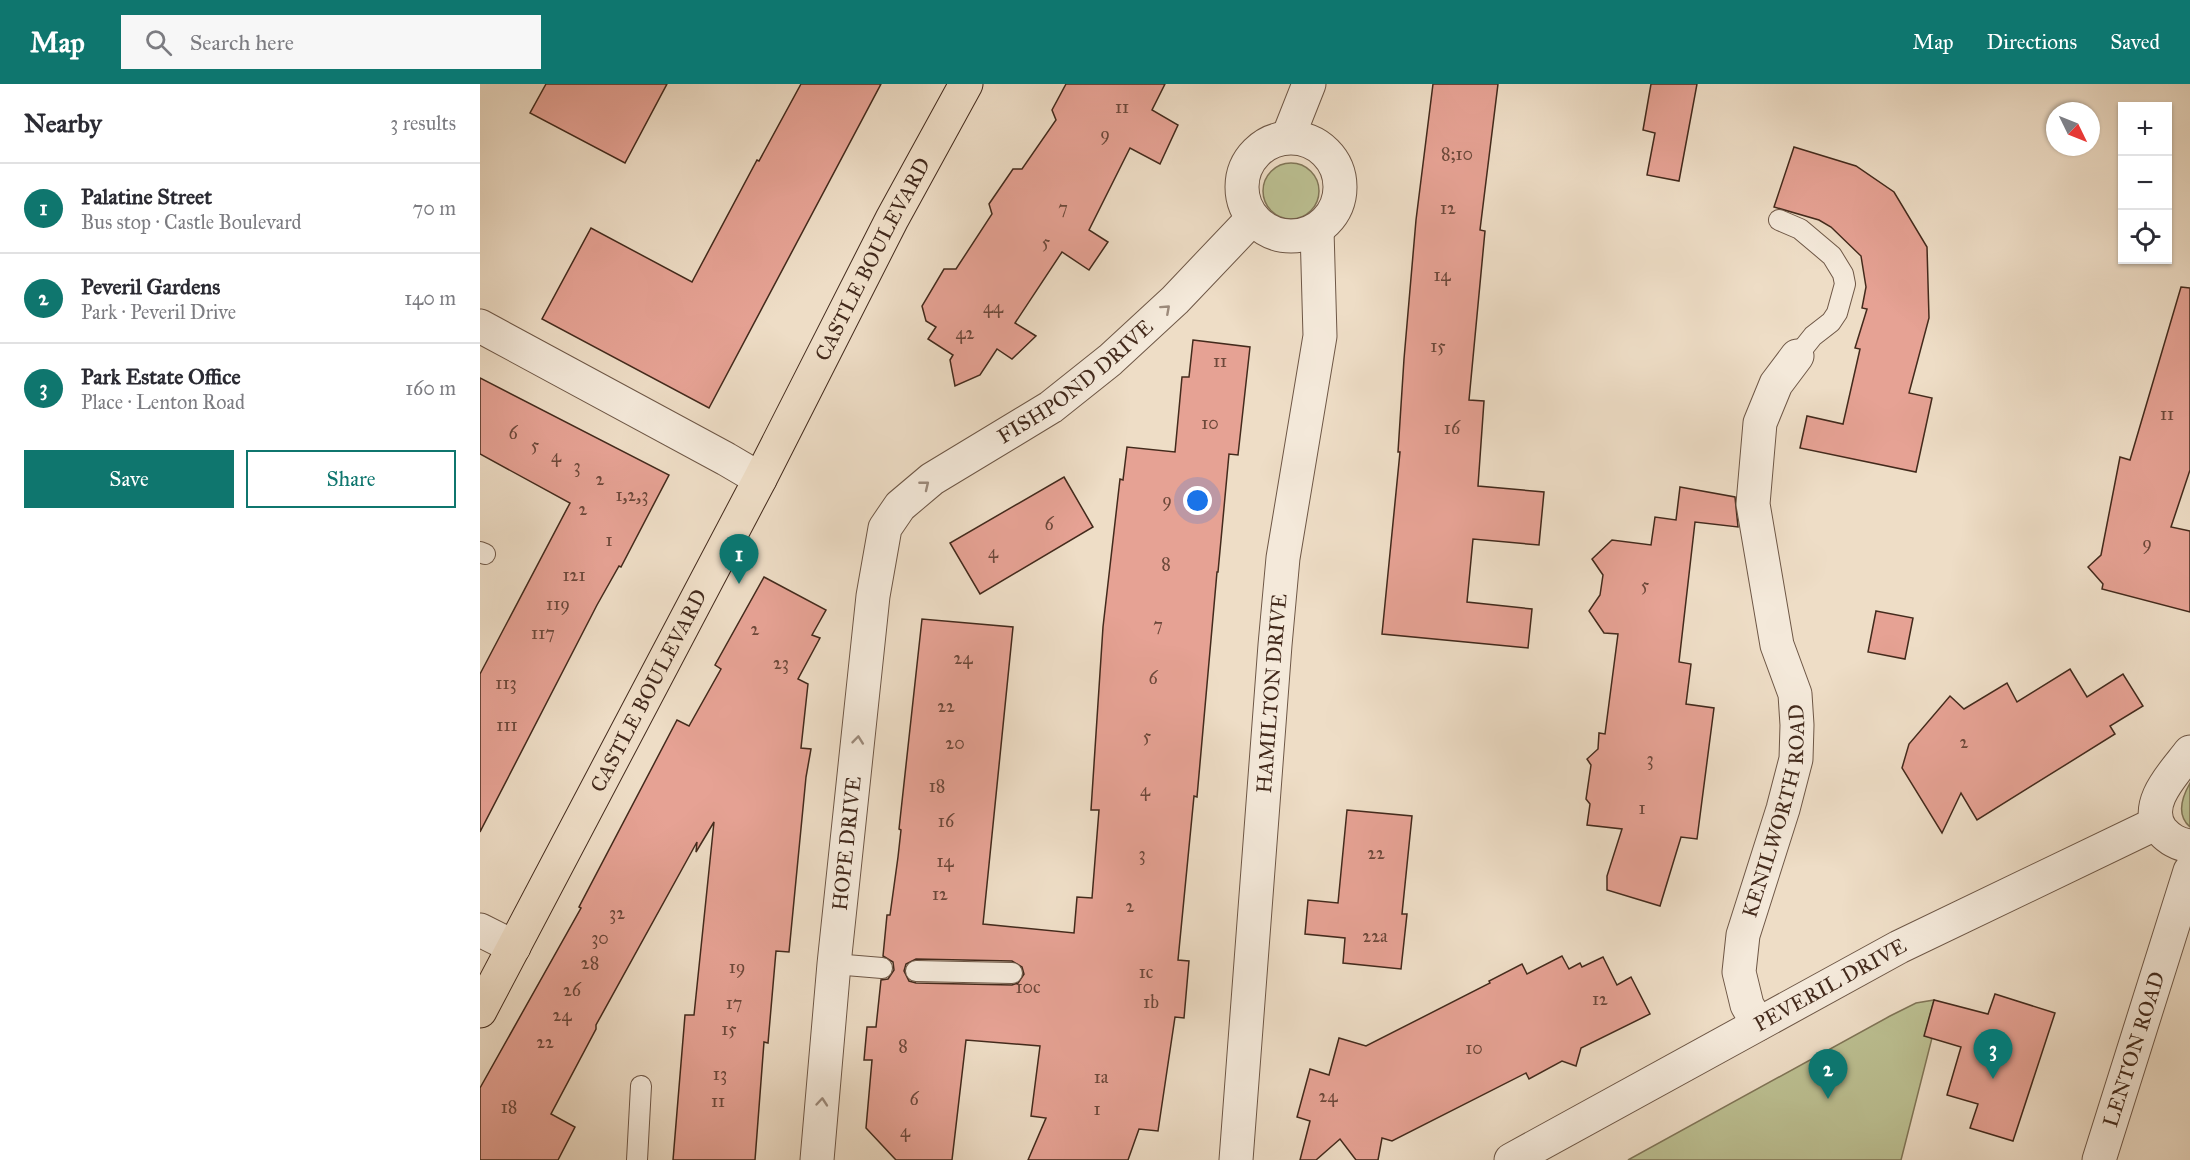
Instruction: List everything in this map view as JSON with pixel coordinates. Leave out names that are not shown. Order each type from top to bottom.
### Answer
[{"type":"main road","name":"CASTLE BOULEVARD","points":[[480,1011],[760,479],[887,230],[966,84]]},
{"type":"street","points":[[1288,137],[1309,84]]},
{"type":"street","points":[[1288,137],[1316,144],[1328,153],[1336,165],[1341,194],[1336,208],[1317,230],[1290,237],[1276,235],[1252,219],[1242,197],[1242,180],[1245,168],[1264,145],[1288,137]]},
{"type":"street","name":"FISHPOND DRIVE","points":[[885,528],[900,506],[932,479],[1051,407],[1110,360],[1175,300],[1252,219]]},
{"type":"street","name":"HAMILTON DRIVE","points":[[1236,1160],[1282,569],[1320,336],[1317,230]]},
{"type":"street","points":[[480,326],[760,479]]},
{"type":"street","name":"KENILWORTH ROAD","points":[[1758,1024],[1747,1005],[1739,972],[1743,935],[1783,809],[1796,759],[1797,725],[1794,694],[1777,645],[1753,504],[1760,423],[1776,384],[1797,356]]},
{"type":"street","name":"HOPE DRIVE","points":[[817,1160],[834,964],[873,596],[885,528]]},
{"type":"street","points":[[2190,752],[2169,779],[2155,807],[2157,823],[2170,840],[2190,846]]},
{"type":"street","name":"PEVERIL DRIVE","points":[[1511,1160],[1899,947],[2157,823]]},
{"type":"street","name":"LENTON ROAD","points":[[2099,1160],[2190,871]]},
{"type":"street","points":[[480,930],[514,947]]},
{"type":"lane","points":[[1779,220],[1800,229],[1832,256],[1844,274],[1845,284],[1837,313],[1831,322],[1813,336],[1797,356]]},
{"type":"lane","points":[[834,964],[882,968]]},
{"type":"lane","points":[[916,971],[1012,973]]},
{"type":"lane","points":[[637,1160],[641,1086]]},
{"type":"green space","points":[[1291,163],[1302,165],[1311,171],[1317,180],[1319,191],[1317,202],[1311,211],[1302,217],[1291,219],[1280,217],[1271,211],[1265,202],[1263,191],[1265,180],[1271,171],[1280,165]]},
{"type":"green space","points":[[2190,783],[2190,827],[2183,817],[2182,806]]},
{"type":"green space","points":[[1934,1000],[1925,1035],[1932,1038],[1901,1160],[1628,1160],[1890,1016],[1916,1003]]},
{"type":"building","points":[[546,84],[667,84],[625,163],[530,113]]},
{"type":"building","points":[[801,84],[881,84],[709,408],[542,319],[591,228],[692,282],[757,160],[759,161]]},
{"type":"building","points":[[1066,84],[1165,84],[1152,110],[1178,125],[1160,164],[1130,148],[1089,230],[1108,242],[1089,270],[1062,252],[1015,323],[1036,336],[1012,359],[997,349],[980,375],[955,386],[950,360],[953,355],[928,339],[936,327],[926,321],[922,306],[944,269],[956,269],[992,214],[989,204],[1013,169],[1022,169],[1056,120],[1052,110]]},
{"type":"building","points":[[1433,84],[1498,84],[1480,230],[1485,231],[1469,400],[1484,401],[1478,486],[1544,492],[1539,545],[1473,539],[1467,602],[1532,609],[1528,648],[1382,634],[1400,452],[1398,452],[1404,359],[1416,220]]},
{"type":"building","points":[[1651,84],[1697,84],[1679,181],[1647,175],[1655,133],[1643,130]]},
{"type":"building","points":[[1794,147],[1856,166],[1894,192],[1927,247],[1929,318],[1909,393],[1932,398],[1916,472],[1800,448],[1807,416],[1843,424],[1860,349],[1855,348],[1867,309],[1862,308],[1866,287],[1861,256],[1831,227],[1819,220],[1774,207]]},
{"type":"building","points":[[2181,287],[2190,288],[2190,470],[2171,527],[2190,531],[2190,612],[2102,589],[2103,584],[2088,567],[2101,555],[2120,457],[2130,460]]},
{"type":"building","points":[[1193,340],[1250,347],[1238,455],[1229,454],[1197,797],[1194,796],[1178,960],[1189,961],[1184,1018],[1175,1017],[1158,1131],[1139,1129],[1128,1160],[1028,1160],[1046,1118],[1031,1116],[1040,1046],[966,1040],[952,1160],[896,1160],[866,1128],[872,1060],[864,1060],[867,1027],[876,1027],[881,980],[888,979],[894,970],[893,962],[883,956],[887,915],[890,915],[898,857],[901,830],[899,829],[922,619],[1013,627],[983,924],[1074,933],[1077,897],[1092,898],[1099,810],[1091,810],[1103,627],[1120,479],[1123,480],[1127,447],[1175,452],[1182,377],[1189,377]],"holes":[[[916,959],[1012,961],[1022,967],[1024,974],[1018,983],[1012,985],[916,983],[909,981],[904,971],[906,964]]]},
{"type":"building","points":[[480,378],[669,475],[621,567],[619,566],[597,605],[480,832],[480,674],[570,503],[480,454]]},
{"type":"building","points":[[1064,477],[1093,527],[980,594],[950,543]]},
{"type":"building","points":[[1680,487],[1735,497],[1738,527],[1695,522],[1679,662],[1691,664],[1686,704],[1714,708],[1697,839],[1681,837],[1660,906],[1607,890],[1607,876],[1622,829],[1587,825],[1590,804],[1586,799],[1591,765],[1587,759],[1598,749],[1599,733],[1605,734],[1618,634],[1604,633],[1589,611],[1600,595],[1603,575],[1592,559],[1612,540],[1651,545],[1655,517],[1676,520]]},
{"type":"building","points":[[764,577],[826,610],[812,635],[820,638],[798,679],[808,684],[801,748],[811,749],[806,777],[789,952],[776,951],[768,1043],[764,1042],[755,1160],[673,1160],[685,1015],[694,1015],[714,822],[696,852],[697,842],[596,1025],[596,1029],[551,1114],[575,1127],[558,1160],[480,1160],[480,1088],[581,908],[579,907],[677,720],[689,726],[721,669],[715,665]]},
{"type":"building","points":[[1876,611],[1913,618],[1905,659],[1868,652]]},
{"type":"building","points":[[2070,669],[2087,697],[2123,674],[2143,706],[2110,726],[2115,734],[1977,820],[1961,793],[1942,833],[1902,768],[1909,744],[1950,696],[1964,709],[2007,683],[2017,702]]},
{"type":"building","points":[[1347,810],[1412,816],[1402,914],[1407,914],[1401,969],[1343,963],[1345,938],[1305,934],[1308,900],[1338,903]]},
{"type":"building","points":[[1562,956],[1569,969],[1580,963],[1582,967],[1603,957],[1617,985],[1631,977],[1650,1014],[1581,1048],[1576,1066],[1562,1061],[1529,1079],[1526,1073],[1392,1141],[1382,1138],[1378,1160],[1356,1160],[1340,1139],[1316,1160],[1300,1160],[1310,1121],[1297,1117],[1310,1069],[1329,1075],[1339,1038],[1366,1046],[1490,983],[1489,981],[1522,964],[1527,974]]},
{"type":"building","points":[[1995,994],[2055,1013],[2013,1141],[1970,1128],[1978,1104],[1947,1095],[1961,1047],[1924,1036],[1934,1000],[1988,1014]]},
{"type":"place","name":"Palatine Street","points":[[739,584]]},
{"type":"place","name":"Park Estate Office","points":[[1993,1079]]},
{"type":"place","name":"Peveril Gardens","points":[[1828,1099]]}]
